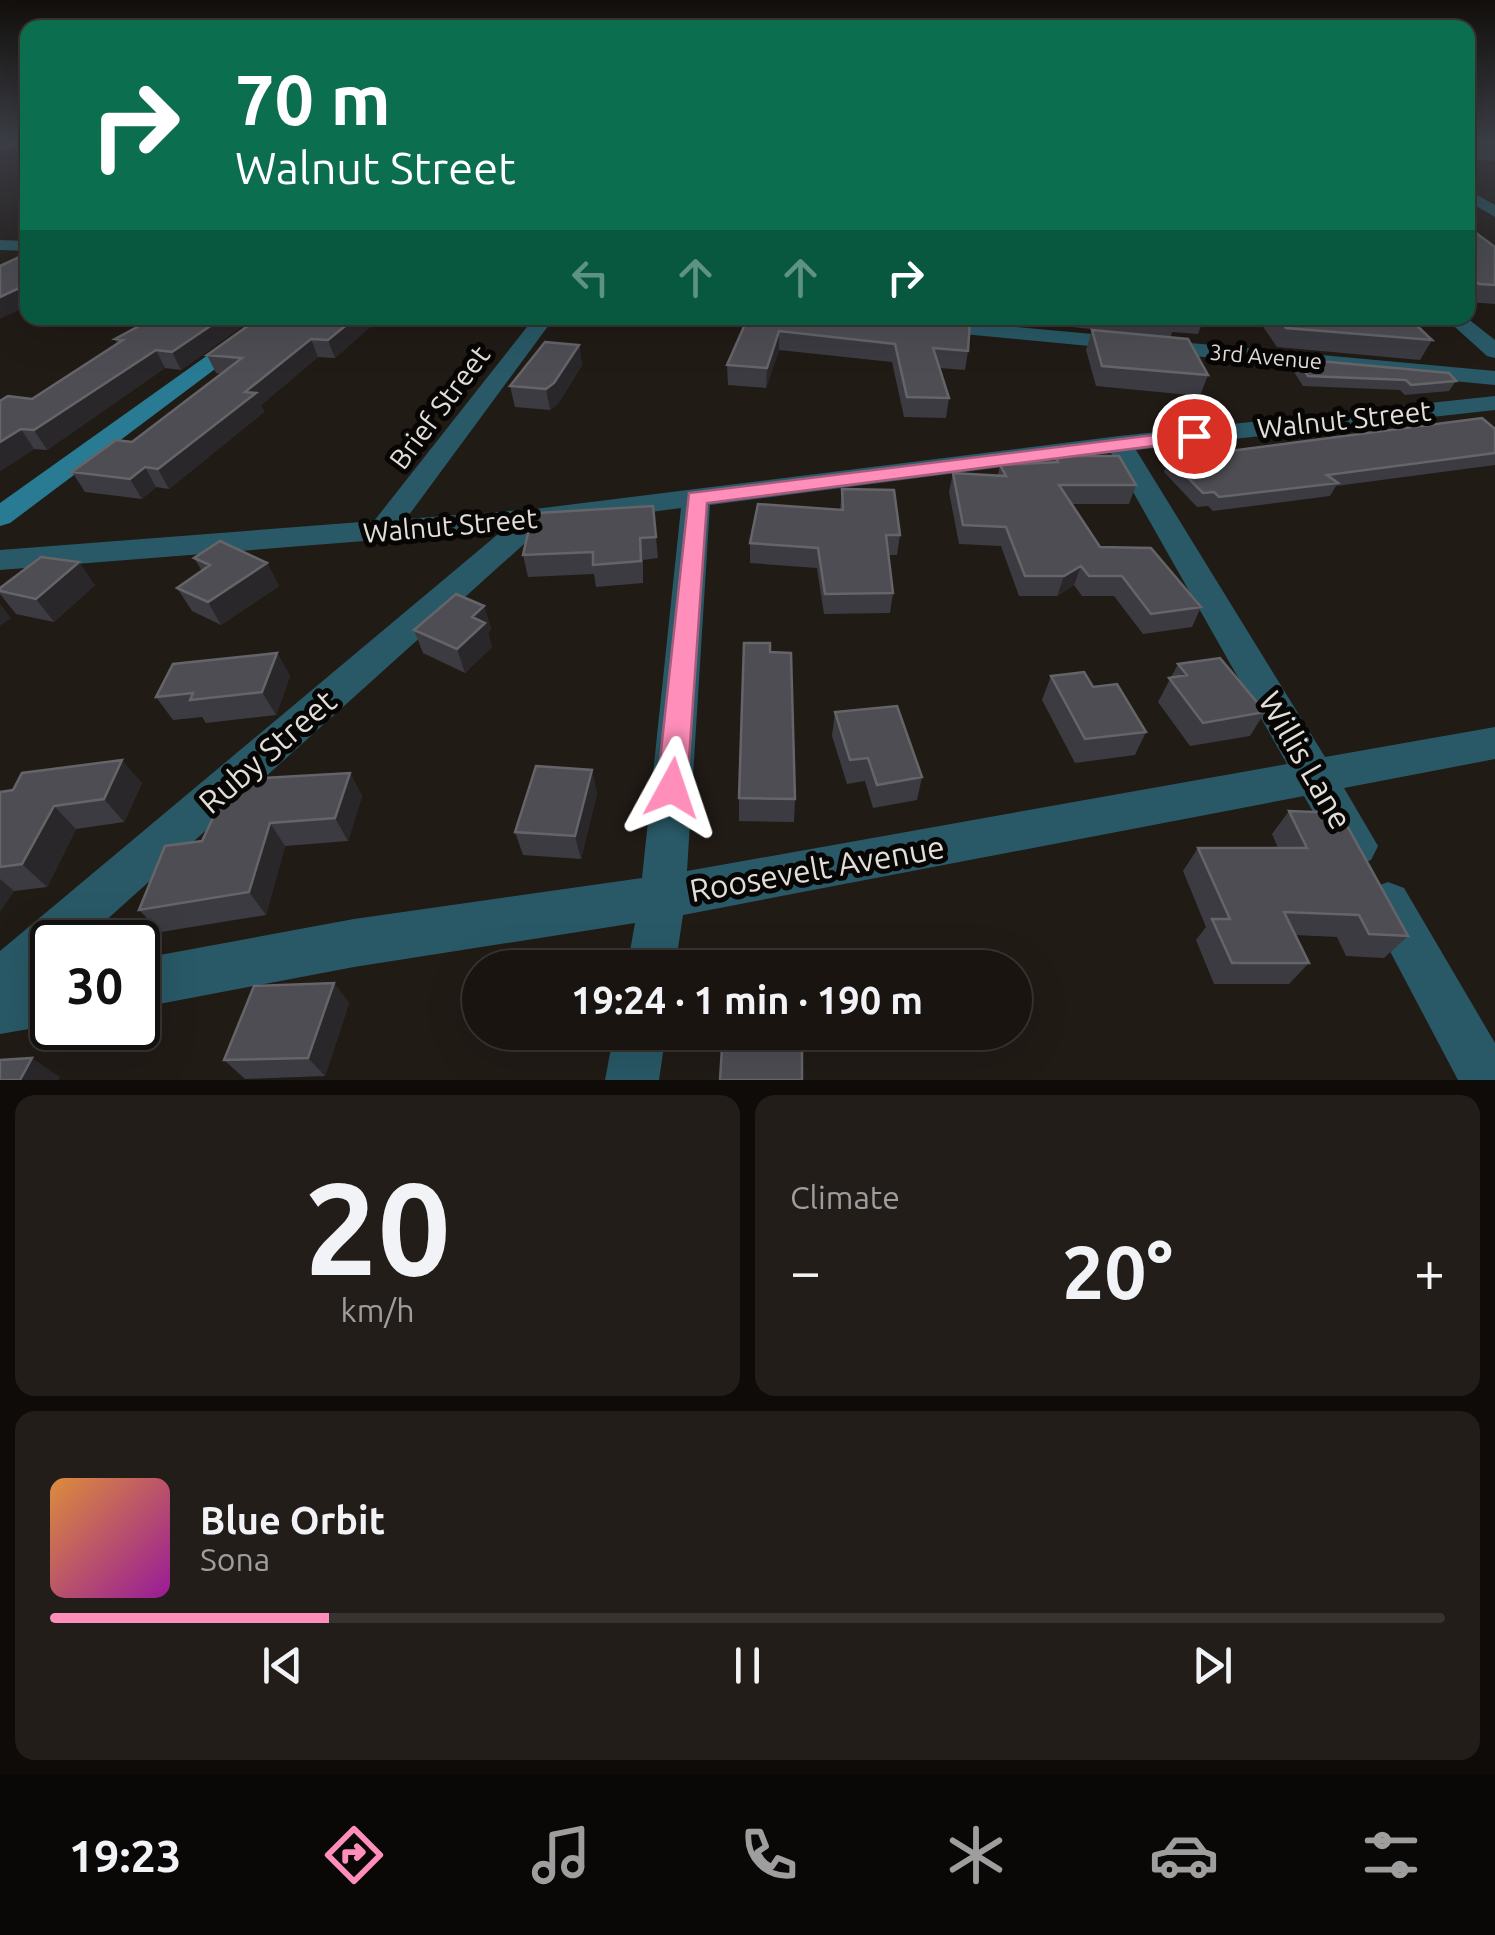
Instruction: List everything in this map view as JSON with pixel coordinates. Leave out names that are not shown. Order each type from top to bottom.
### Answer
[{"type":"street","points":[[0,516],[263,325]]},
{"type":"street","name":"Brief Street","points":[[381,532],[539,325]]},
{"type":"street","name":"3rd Avenue","points":[[933,325],[1495,378]]},
{"type":"street","points":[[1463,325],[1495,352]]},
{"type":"street","name":"Walnut Street","points":[[0,560],[535,518],[1119,444],[1495,403]]},
{"type":"street","name":"Willis Lane","points":[[1119,444],[1318,776],[1487,1080]]},
{"type":"street","points":[[654,950],[663,897],[696,498]]},
{"type":"street","name":"Ruby Street","points":[[0,984],[535,518]]},
{"type":"street","name":"Roosevelt Avenue","points":[[160,980],[354,944],[663,897],[1495,743]]},
{"type":"street","points":[[0,1010],[30,1004]]},
{"type":"street","points":[[632,1080],[637,1050]]},
{"type":"building","points":[[1475,232],[1495,247],[1495,285],[1475,281]]},
{"type":"building","points":[[20,257],[20,288],[0,297],[0,266]]},
{"type":"building","points":[[141,325],[212,325],[172,352],[156,350],[34,430],[21,429],[0,442],[0,401],[8,396],[32,399],[123,340],[115,339]]},
{"type":"building","points":[[249,325],[346,325],[328,340],[311,339],[245,392],[256,393],[158,469],[145,467],[130,479],[72,472],[116,440],[132,442],[242,358],[207,355]]},
{"type":"building","points":[[745,325],[970,325],[968,351],[933,348],[949,398],[907,397],[895,344],[779,331],[767,368],[727,365]]},
{"type":"building","points":[[1284,325],[1416,325],[1432,340]]},
{"type":"building","points":[[1092,330],[1188,339],[1208,375],[1102,366]]},
{"type":"building","points":[[545,342],[579,345],[546,389],[510,386]]},
{"type":"building","points":[[1297,359],[1449,373],[1456,381],[1411,385],[1406,380],[1308,376]]},
{"type":"building","points":[[1482,418],[1495,429],[1495,453],[1327,475],[1338,483],[1219,497],[1214,492],[1203,493],[1169,459]]},
{"type":"building","points":[[1055,456],[1119,456],[1136,485],[1059,485],[1100,547],[1151,548],[1201,607],[1151,614],[1122,576],[1089,576],[1081,566],[1064,576],[1025,576],[1006,527],[963,525],[953,473],[1006,476],[1000,465],[1058,462]]},
{"type":"building","points":[[842,489],[894,490],[900,535],[886,535],[893,593],[825,594],[818,548],[750,543],[758,504],[843,510]]},
{"type":"building","points":[[653,506],[656,537],[640,538],[641,561],[593,565],[593,552],[523,555],[531,520],[537,519],[538,513]]},
{"type":"building","points":[[220,541],[267,563],[208,602],[177,588],[210,565],[194,558]]},
{"type":"building","points":[[41,557],[79,562],[36,599],[0,591],[0,588]]},
{"type":"building","points":[[456,594],[484,606],[472,617],[485,623],[457,649],[414,630]]},
{"type":"building","points":[[744,643],[770,643],[770,652],[791,653],[795,799],[739,798]]},
{"type":"building","points":[[277,653],[262,692],[190,700],[193,693],[156,697],[173,664]]},
{"type":"building","points":[[1220,658],[1265,712],[1203,723],[1169,678],[1187,675],[1178,664]]},
{"type":"building","points":[[1084,672],[1093,687],[1117,684],[1146,732],[1085,739],[1051,676]]},
{"type":"building","points":[[897,706],[922,777],[877,785],[868,758],[850,760],[835,712]]},
{"type":"building","points":[[122,760],[104,799],[54,806],[22,864],[0,867],[0,792],[13,790],[22,773]]},
{"type":"building","points":[[536,766],[592,770],[575,836],[515,832]]},
{"type":"building","points":[[350,773],[335,818],[270,823],[249,892],[139,910],[165,846],[202,841],[222,799],[235,798],[244,779]]},
{"type":"building","points":[[1289,811],[1340,813],[1408,936],[1369,934],[1359,915],[1284,912],[1309,963],[1232,963],[1212,919],[1230,919],[1198,848],[1307,848]]},
{"type":"building","points":[[334,983],[308,1058],[224,1060],[254,986]]},
{"type":"building","points":[[722,1050],[802,1050],[802,1080],[720,1080]]},
{"type":"building","points":[[32,1058],[20,1080],[0,1080],[0,1060]]},
{"type":"route","points":[[672,788],[696,498],[1194,436]]}]
